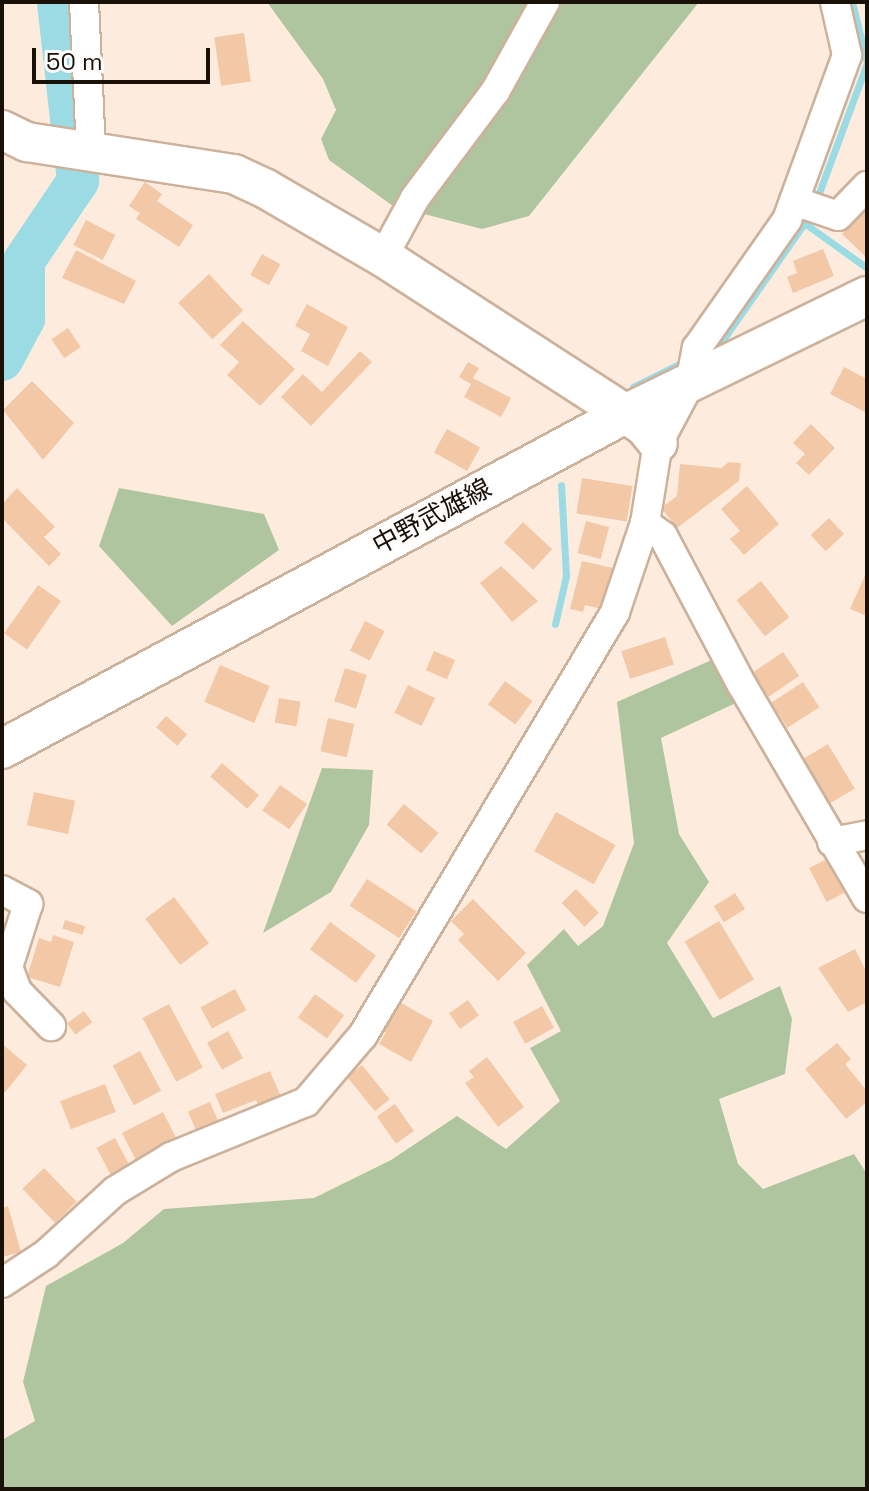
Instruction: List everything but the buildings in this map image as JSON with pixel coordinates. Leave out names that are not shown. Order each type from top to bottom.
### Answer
[{"type":"main road","points":[[2,130],[73,150],[234,174],[383,257],[644,426],[658,443]]},
{"type":"main road","name":"中野武雄線","points":[[2,749],[623,415],[693,366],[867,296]]},
{"type":"street","points":[[73,150],[84,2]]},
{"type":"street","points":[[383,257],[415,198],[496,90],[545,2]]},
{"type":"street","points":[[2,1283],[46,1254],[115,1191],[171,1157],[306,1102],[333,1076],[567,699],[615,612],[645,523],[658,443],[693,366],[787,220],[847,55],[835,2]]},
{"type":"street","points":[[794,201],[838,216],[867,186]]},
{"type":"street","points":[[645,523],[663,536],[832,842],[867,898]]},
{"type":"street","points":[[832,842],[867,835]]},
{"type":"street","points":[[2,890],[28,904],[8,967],[17,991],[51,1026]]},
{"type":"green space","points":[[267,2],[699,2],[529,216],[482,229],[393,206],[329,160],[321,139],[336,110],[323,79]]},
{"type":"green space","points":[[119,488],[264,514],[279,550],[172,626],[99,546]]},
{"type":"green space","points":[[716,658],[740,701],[661,738],[679,834],[709,882],[667,943],[713,1018],[780,986],[792,1019],[785,1074],[719,1099],[738,1164],[763,1189],[854,1154],[867,1174],[867,1489],[2,1489],[2,1440],[35,1421],[23,1382],[46,1286],[123,1243],[164,1209],[314,1198],[391,1160],[457,1116],[506,1149],[560,1101],[530,1048],[561,1031],[527,965],[564,929],[578,946],[603,926],[634,843],[617,702]]},
{"type":"green space","points":[[322,768],[373,770],[369,825],[331,892],[263,933]]},
{"type":"waterway","points":[[2,360],[24,319],[24,261],[78,181],[58,2]]},
{"type":"waterway","points":[[816,201],[867,63],[852,2]]},
{"type":"waterway","points":[[707,350],[720,344],[812,212]]},
{"type":"waterway","points":[[807,225],[867,268]]},
{"type":"waterway","points":[[633,387],[685,361]]},
{"type":"waterway","points":[[555,624],[566,576],[561,485]]}]
